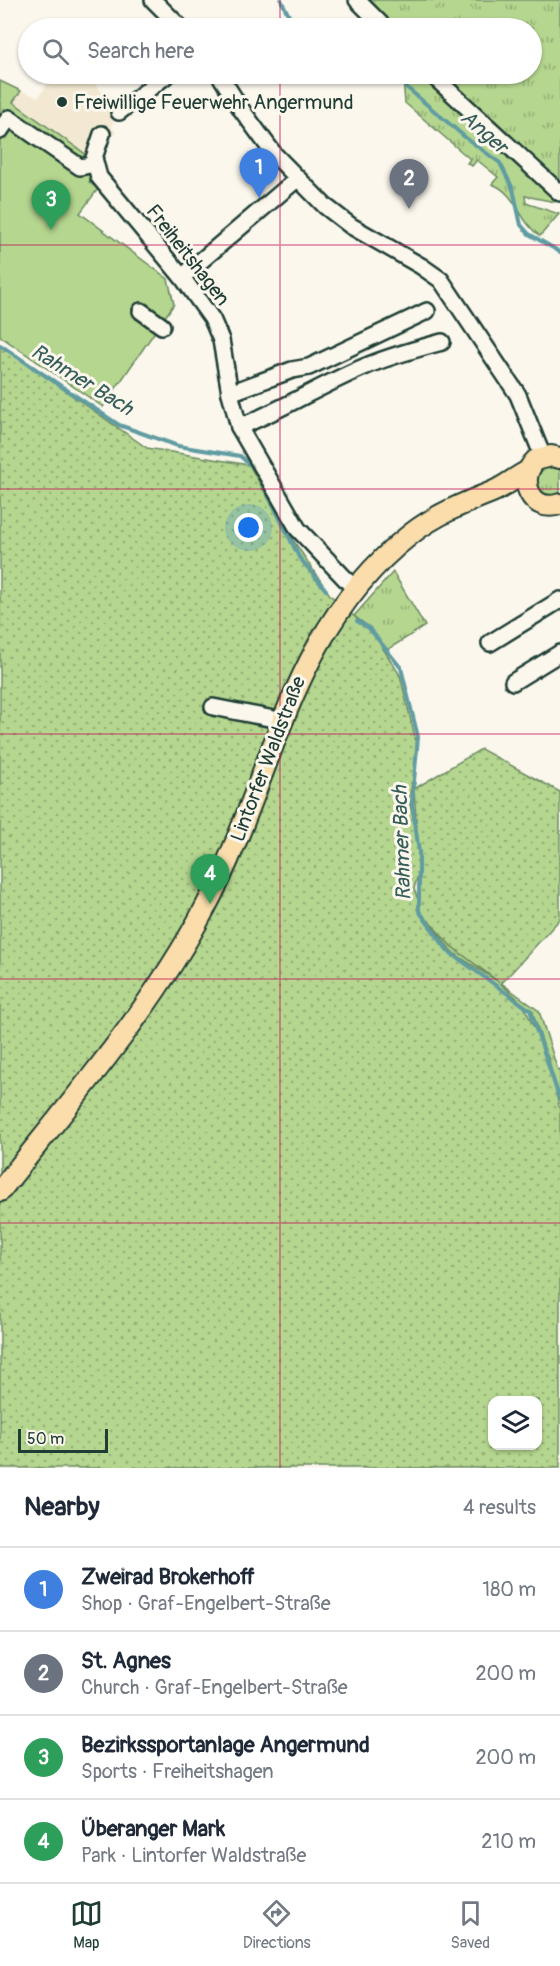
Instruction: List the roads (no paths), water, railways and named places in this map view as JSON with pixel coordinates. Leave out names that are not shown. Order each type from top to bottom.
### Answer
[{"type":"main road","name":"Lintorfer Waldstraße","points":[[0,1191],[129,1027],[180,951],[227,863],[300,678],[319,640],[356,589],[395,548],[420,528],[467,501],[495,491],[551,457]]},
{"type":"main road","points":[[528,471],[528,491],[540,504],[558,508]]},
{"type":"main road","points":[[495,491],[528,491]]},
{"type":"street","points":[[153,0],[171,18]]},
{"type":"street","points":[[357,0],[375,18]]},
{"type":"street","points":[[119,112],[155,84]]},
{"type":"street","points":[[226,84],[258,134],[297,179],[351,226],[441,280],[518,395],[551,457]]},
{"type":"street","points":[[442,84],[560,193]]},
{"type":"street","points":[[0,131],[9,118],[80,167],[94,164],[96,148],[102,134]]},
{"type":"street","name":"Freiheitshagen","points":[[94,164],[99,177],[182,277],[219,333],[239,427],[298,529],[356,589]]},
{"type":"street","points":[[182,277],[297,179]]},
{"type":"street","points":[[141,311],[162,326]]},
{"type":"street","points":[[230,393],[292,370],[309,368],[427,311]]},
{"type":"street","points":[[239,427],[272,414],[363,367],[417,348],[442,342]]},
{"type":"street","points":[[490,643],[560,600]]},
{"type":"street","points":[[513,682],[560,653]]},
{"type":"street","points":[[213,707],[284,721]]},
{"type":"waterway","name":"Anger","points":[[281,0],[291,18]]},
{"type":"waterway","name":"Anger","points":[[403,84],[466,138],[500,163],[513,189],[521,225],[529,234],[560,252]]},
{"type":"waterway","name":"Rahmer Bach","points":[[0,345],[119,425],[178,446],[240,456],[256,470],[299,557],[326,590]]},
{"type":"waterway","name":"Rahmer Bach","points":[[357,621],[369,628],[401,668],[418,737],[412,803],[419,852],[419,911],[448,951],[530,1010],[560,1100]]},
{"type":"place","name":"Freiwillige Feuerwehr Angermund","points":[[62,102]]},
{"type":"place","name":"Zweirad Brokerhoff","points":[[259,198]]},
{"type":"place","name":"St. Agnes","points":[[409,209]]},
{"type":"place","name":"Bezirkssportanlage Angermund","points":[[51,230]]},
{"type":"place","name":"Überanger Mark","points":[[210,904]]}]
